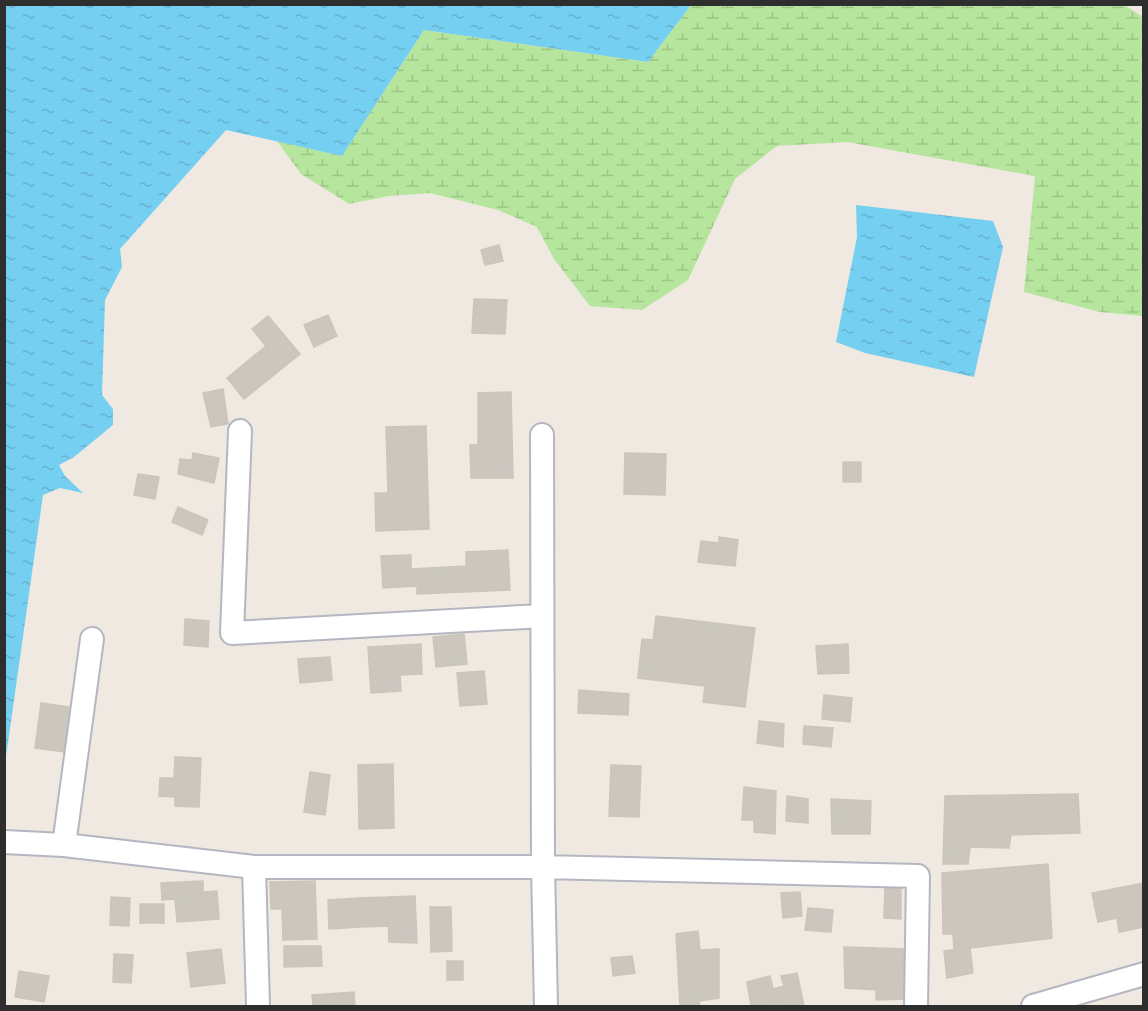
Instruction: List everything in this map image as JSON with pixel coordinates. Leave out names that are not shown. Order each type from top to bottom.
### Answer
[{"type":"street","points":[[240,432],[232,633],[542,616]]},
{"type":"street","points":[[542,435],[543,867],[546,1006]]},
{"type":"street","points":[[64,845],[92,639]]},
{"type":"street","points":[[4,842],[64,845],[254,867],[543,867],[918,876],[916,1006]]},
{"type":"street","points":[[254,867],[258,1006]]},
{"type":"street","points":[[1032,1006],[1143,974]]},
{"type":"green space","points":[[691,5],[1124,5],[1143,17],[1143,316],[1100,312],[1024,292],[1035,176],[847,142],[777,146],[735,179],[688,280],[642,310],[590,306],[554,259],[537,227],[498,210],[430,193],[389,196],[349,204],[301,174],[277,141],[342,156],[424,30],[648,62]]},
{"type":"water","points":[[5,4],[691,5],[648,62],[424,30],[342,156],[226,130],[120,249],[122,267],[105,300],[102,395],[113,409],[113,425],[74,457],[59,465],[65,476],[83,493],[60,488],[43,495],[5,764]]},
{"type":"water","points":[[856,205],[993,221],[1003,247],[974,377],[865,353],[836,342],[857,237]]},
{"type":"building","points":[[499,245],[503,261],[485,265],[481,250]]},
{"type":"building","points":[[474,299],[507,300],[505,334],[472,333]]},
{"type":"building","points":[[328,315],[337,336],[314,347],[304,325]]},
{"type":"building","points":[[268,316],[300,354],[244,399],[227,378],[266,346],[252,329]]},
{"type":"building","points":[[223,389],[228,424],[211,427],[203,393]]},
{"type":"building","points":[[511,392],[513,478],[471,478],[470,445],[478,445],[478,393]]},
{"type":"building","points":[[426,426],[429,529],[376,531],[375,493],[388,493],[386,427]]},
{"type":"building","points":[[193,453],[219,458],[214,483],[178,474],[180,459],[192,460]]},
{"type":"building","points":[[625,453],[666,454],[665,495],[624,494]]},
{"type":"building","points":[[843,462],[861,462],[861,482],[843,482]]},
{"type":"building","points":[[138,474],[159,477],[155,499],[134,495]]},
{"type":"building","points":[[178,507],[208,520],[202,535],[172,522]]},
{"type":"building","points":[[719,537],[738,540],[735,566],[698,562],[701,541],[719,543]]},
{"type":"building","points":[[508,550],[510,590],[417,594],[417,586],[383,588],[381,556],[411,555],[411,569],[466,566],[466,552]]},
{"type":"building","points":[[656,616],[755,628],[745,707],[703,702],[705,686],[638,678],[642,639],[653,640]]},
{"type":"building","points":[[185,619],[209,621],[208,647],[184,645]]},
{"type":"building","points":[[464,634],[467,664],[436,667],[433,637]]},
{"type":"building","points":[[421,644],[422,674],[400,675],[401,691],[371,693],[368,647]]},
{"type":"building","points":[[848,644],[849,673],[818,674],[816,646]]},
{"type":"building","points":[[330,657],[332,680],[300,683],[298,659]]},
{"type":"building","points":[[484,671],[487,704],[460,706],[457,673]]},
{"type":"building","points":[[579,690],[629,694],[628,715],[578,713]]},
{"type":"building","points":[[824,695],[852,698],[850,722],[822,719]]},
{"type":"building","points":[[41,703],[69,707],[64,752],[35,748]]},
{"type":"building","points":[[759,721],[784,724],[783,747],[757,743]]},
{"type":"building","points":[[804,726],[833,728],[831,747],[803,744]]},
{"type":"building","points":[[175,757],[201,758],[199,807],[175,806],[175,797],[159,796],[160,778],[174,778]]},
{"type":"building","points":[[393,764],[394,828],[359,829],[358,765]]},
{"type":"building","points":[[611,765],[641,766],[639,817],[609,816]]},
{"type":"building","points":[[310,772],[330,775],[325,815],[304,812]]},
{"type":"building","points":[[744,787],[776,791],[775,834],[754,832],[754,820],[742,820]]},
{"type":"building","points":[[1078,794],[1080,833],[1011,835],[1009,795]]},
{"type":"building","points":[[1009,795],[1011,835],[1009,848],[970,847],[968,864],[943,864],[945,796]]},
{"type":"building","points":[[787,796],[808,799],[808,823],[786,821]]},
{"type":"building","points":[[831,799],[871,801],[870,834],[832,834]]},
{"type":"building","points":[[1048,864],[1052,938],[954,950],[953,934],[943,934],[942,873]]},
{"type":"building","points":[[203,881],[203,892],[217,891],[219,919],[177,922],[175,899],[162,900],[161,883]]},
{"type":"building","points":[[315,881],[317,939],[283,940],[282,909],[271,909],[270,882]]},
{"type":"building","points":[[1144,883],[1144,927],[1119,932],[1117,918],[1098,922],[1092,893]]},
{"type":"building","points":[[885,885],[901,886],[901,919],[884,918]]},
{"type":"building","points":[[800,892],[802,916],[783,918],[781,893]]},
{"type":"building","points":[[415,896],[417,943],[389,942],[387,897]]},
{"type":"building","points":[[111,897],[130,898],[129,926],[110,925]]},
{"type":"building","points":[[387,897],[388,926],[359,927],[358,898]]},
{"type":"building","points":[[358,898],[359,927],[329,929],[328,900]]},
{"type":"building","points":[[140,904],[164,904],[164,923],[140,923]]},
{"type":"building","points":[[430,907],[451,907],[452,951],[431,952]]},
{"type":"building","points":[[808,908],[833,910],[831,932],[805,930]]},
{"type":"building","points":[[698,931],[700,950],[719,949],[719,998],[699,1001],[700,1006],[680,1006],[676,934]]},
{"type":"building","points":[[284,946],[321,946],[322,966],[284,967]]},
{"type":"building","points":[[844,947],[877,948],[877,990],[845,988]]},
{"type":"building","points":[[877,948],[906,949],[904,999],[876,1000]]},
{"type":"building","points":[[970,948],[973,973],[947,978],[944,951]]},
{"type":"building","points":[[221,949],[225,983],[191,987],[187,953]]},
{"type":"building","points":[[114,954],[133,955],[131,983],[113,982]]},
{"type":"building","points":[[632,956],[635,973],[613,976],[611,958]]},
{"type":"building","points":[[447,961],[463,961],[463,980],[447,980]]},
{"type":"building","points":[[19,971],[49,976],[44,1002],[15,997]]},
{"type":"building","points":[[797,973],[804,1006],[777,1006],[773,989],[784,986],[781,976]]},
{"type":"building","points":[[770,976],[777,1006],[751,1006],[747,982]]},
{"type":"building","points":[[354,992],[355,1006],[313,1006],[312,995]]}]
